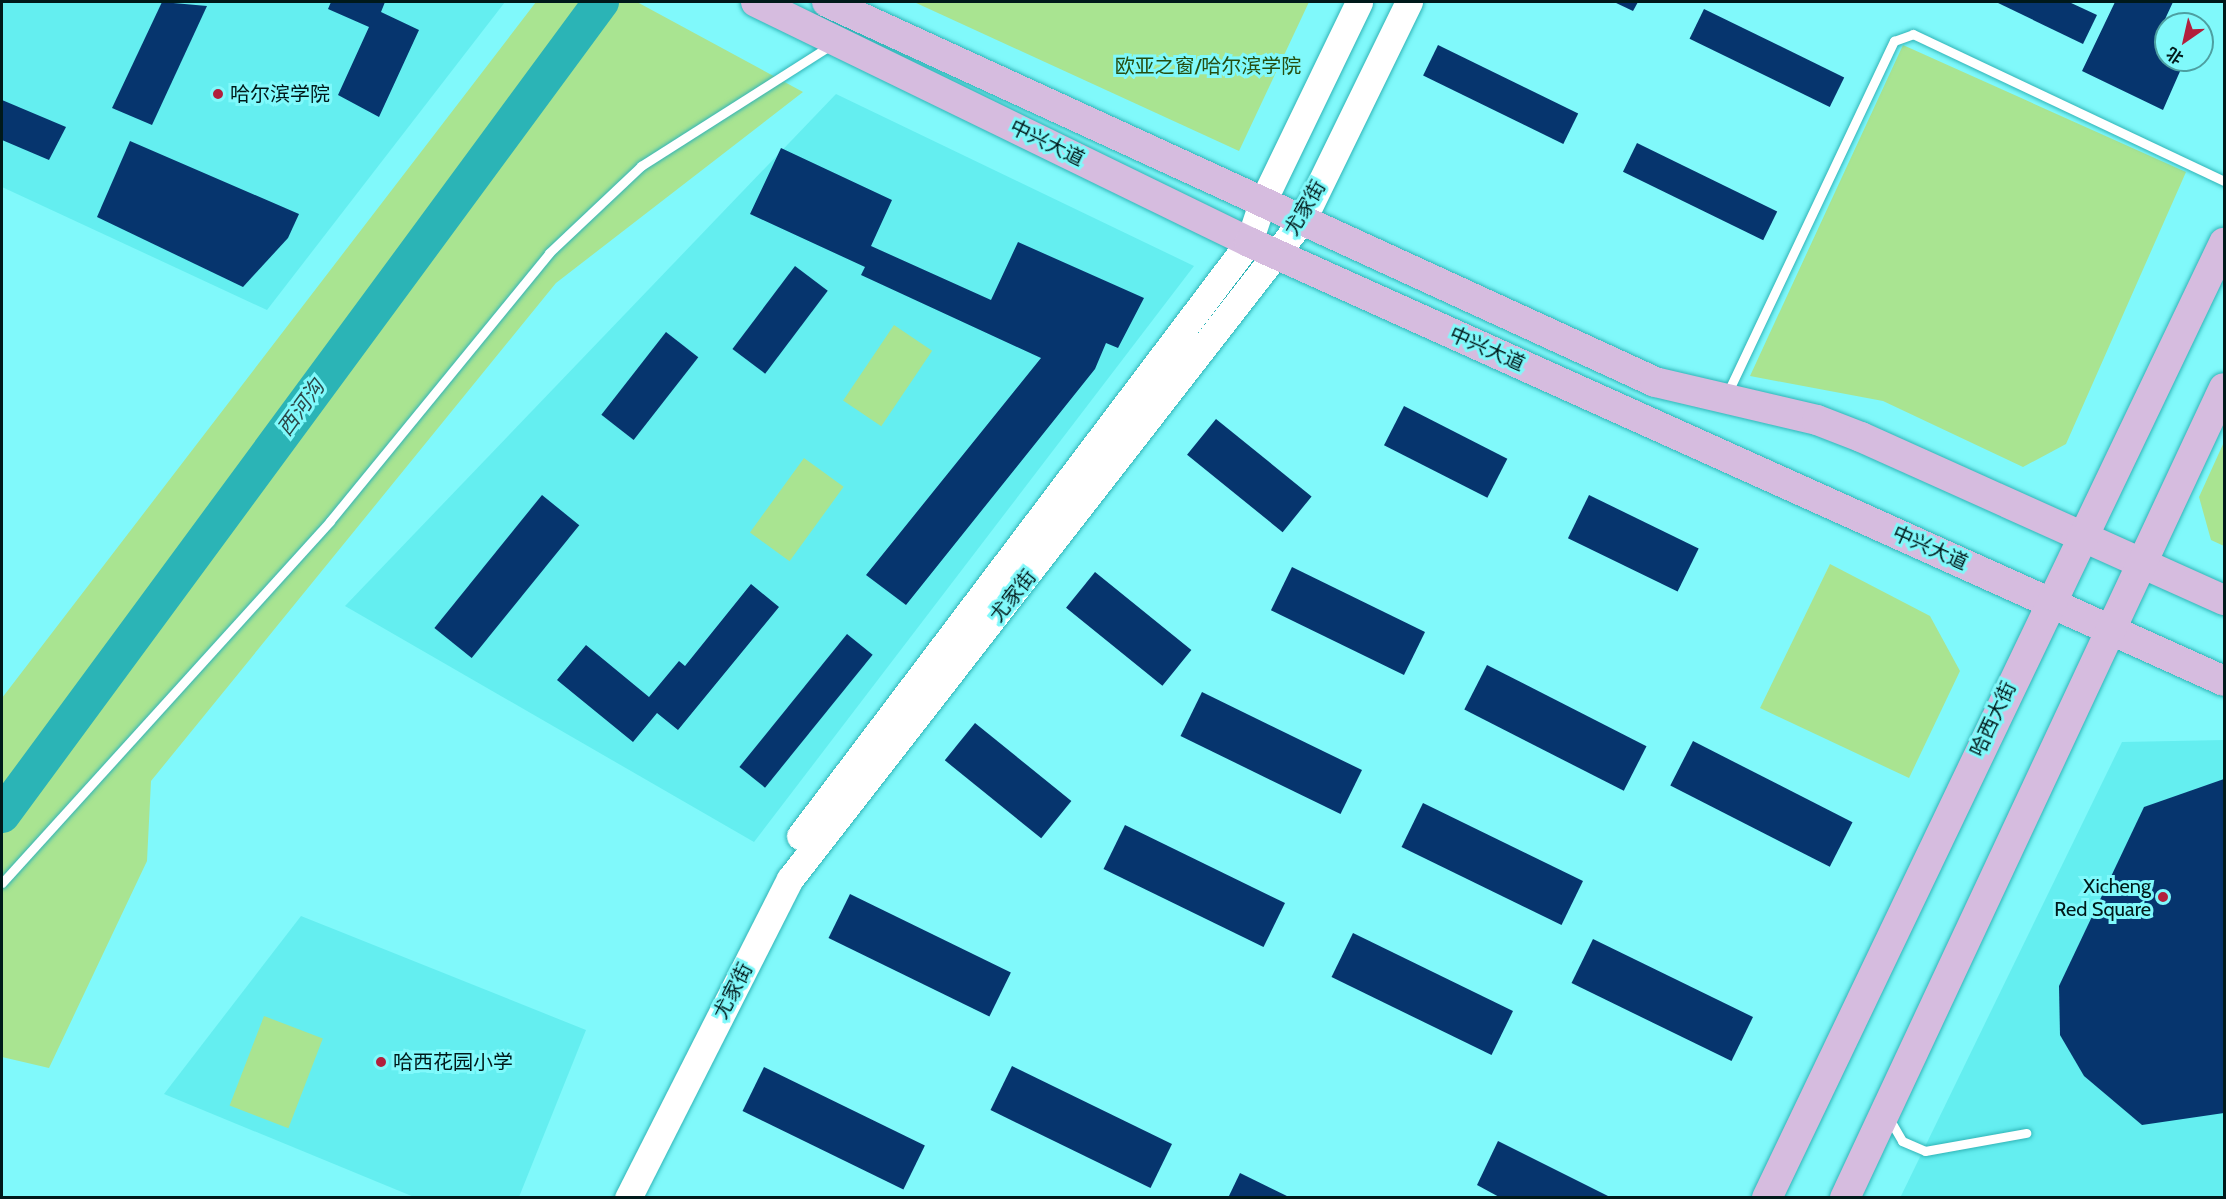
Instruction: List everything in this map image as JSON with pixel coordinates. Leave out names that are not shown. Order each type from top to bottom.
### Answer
[{"type":"main road","name":"中兴大道","points":[[756,2],[1249,242],[2116,629],[2224,681]]},
{"type":"main road","name":"中兴大道","points":[[827,2],[1655,382],[1861,437],[2084,533],[2224,600]]},
{"type":"main road","name":"尤家街","points":[[608,1197],[774,870],[1249,242],[1262,203],[1359,2]]},
{"type":"main road","name":"尤家街","points":[[628,1197],[790,879],[1303,219],[1409,2]]},
{"type":"main road","name":"哈西大街","points":[[1767,1197],[2049,601],[2224,243]]},
{"type":"main road","points":[[1845,1197],[2116,629],[2144,562],[2224,388]]},
{"type":"lane","points":[[1724,399],[1894,41],[1913,34],[2224,181]]},
{"type":"lane","points":[[2,883],[330,521],[549,253],[641,166],[838,40]]},
{"type":"lane","points":[[1888,1108],[1894,1133],[1925,1151],[2026,1133]]},
{"type":"shaded area","name":"哈尔滨学院","points":[[2,2],[505,2],[267,310],[2,187]]},
{"type":"shaded area","points":[[836,94],[1194,266],[754,842],[345,606]]},
{"type":"shaded area","points":[[2224,740],[2224,1197],[1900,1198],[2122,742]]},
{"type":"shaded area","name":"哈西花园小学","points":[[301,916],[586,1030],[519,1197],[414,1197],[164,1094]]},
{"type":"green space","points":[[536,2],[637,2],[803,92],[556,283],[151,781],[147,861],[49,1068],[2,1057],[2,698]]},
{"type":"green space","name":"欧亚之窗/哈尔滨学院","points":[[914,2],[1309,2],[1239,151]]},
{"type":"green space","points":[[1903,45],[2186,172],[2066,444],[2023,467],[1883,401],[1750,376]]},
{"type":"green space","points":[[894,325],[932,351],[881,426],[843,400]]},
{"type":"green space","points":[[2224,442],[2224,546],[2211,540],[2199,497]]},
{"type":"green space","points":[[804,458],[844,487],[790,561],[750,532]]},
{"type":"green space","points":[[1830,564],[1930,616],[1960,671],[1909,778],[1760,708]]},
{"type":"green space","points":[[264,1016],[323,1039],[288,1128],[230,1106]]},
{"type":"building","points":[[162,2],[207,6],[152,125],[112,108]]},
{"type":"building","points":[[331,2],[385,2],[381,12],[419,30],[379,117],[338,95],[369,27],[328,9]]},
{"type":"building","points":[[1614,2],[1638,2],[1633,11]]},
{"type":"building","points":[[1996,2],[2069,2],[2097,15],[2083,44]]},
{"type":"building","points":[[2115,2],[2173,2],[2168,12],[2154,12],[2154,72],[2180,72],[2163,110],[2082,71]]},
{"type":"building","points":[[1704,9],[1844,77],[1830,107],[1690,39]]},
{"type":"building","points":[[1438,45],[1578,113],[1563,144],[1423,76]]},
{"type":"building","points":[[2,100],[66,127],[49,160],[2,140]]},
{"type":"building","points":[[130,141],[299,214],[288,238],[243,287],[97,217]]},
{"type":"building","points":[[1637,143],[1777,211],[1763,240],[1623,172]]},
{"type":"building","points":[[781,148],[892,200],[871,246],[991,300],[1018,242],[1144,298],[1118,348],[1106,343],[1095,369],[906,605],[866,575],[1041,358],[861,275],[865,267],[750,214]]},
{"type":"building","points":[[795,266],[828,291],[765,374],[732,349]]},
{"type":"building","points":[[666,332],[698,357],[634,440],[601,415]]},
{"type":"building","points":[[1404,406],[1507,459],[1487,498],[1384,445]]},
{"type":"building","points":[[1216,419],[1312,496],[1283,532],[1187,455]]},
{"type":"building","points":[[542,495],[579,525],[472,658],[434,628]]},
{"type":"building","points":[[1589,495],[1699,548],[1678,592],[1568,538]]},
{"type":"building","points":[[1292,567],[1425,632],[1404,675],[1271,610]]},
{"type":"building","points":[[1095,572],[1191,650],[1162,686],[1066,608]]},
{"type":"building","points":[[751,584],[779,607],[678,730],[657,713],[633,742],[557,680],[586,645],[649,697],[679,661],[685,666]]},
{"type":"building","points":[[847,634],[873,655],[765,788],[739,767]]},
{"type":"building","points":[[1487,665],[1646,746],[1624,791],[1464,710]]},
{"type":"building","points":[[1202,692],[1362,770],[1341,814],[1181,736]]},
{"type":"building","points":[[975,723],[1071,801],[1041,838],[945,760]]},
{"type":"building","points":[[1693,741],[1852,822],[1830,867],[1670,786]]},
{"type":"building","name":"Xicheng Red Square","points":[[2224,779],[2224,1113],[2142,1125],[2084,1076],[2060,1035],[2059,986],[2144,807]]},
{"type":"building","points":[[1423,803],[1583,881],[1562,925],[1402,847]]},
{"type":"building","points":[[1125,825],[1285,903],[1264,947],[1104,869]]},
{"type":"building","points":[[850,894],[1011,972],[989,1017],[829,938]]},
{"type":"building","points":[[1353,933],[1513,1011],[1492,1055],[1332,977]]},
{"type":"building","points":[[1593,939],[1753,1017],[1732,1061],[1572,983]]},
{"type":"building","points":[[1012,1066],[1172,1144],[1151,1188],[991,1110]]},
{"type":"building","points":[[764,1067],[925,1145],[903,1190],[743,1111]]},
{"type":"building","points":[[1498,1141],[1612,1198],[1501,1198],[1477,1185]]},
{"type":"building","points":[[1240,1173],[1291,1198],[1228,1198]]},
{"type":"waterway","name":"西河沟","points":[[2,815],[601,2]]},
{"type":"place","name":"哈尔滨学院","points":[[218,94]]},
{"type":"place","name":"Xicheng Red Square","points":[[2163,897]]},
{"type":"place","name":"哈西花园小学","points":[[381,1062]]}]
